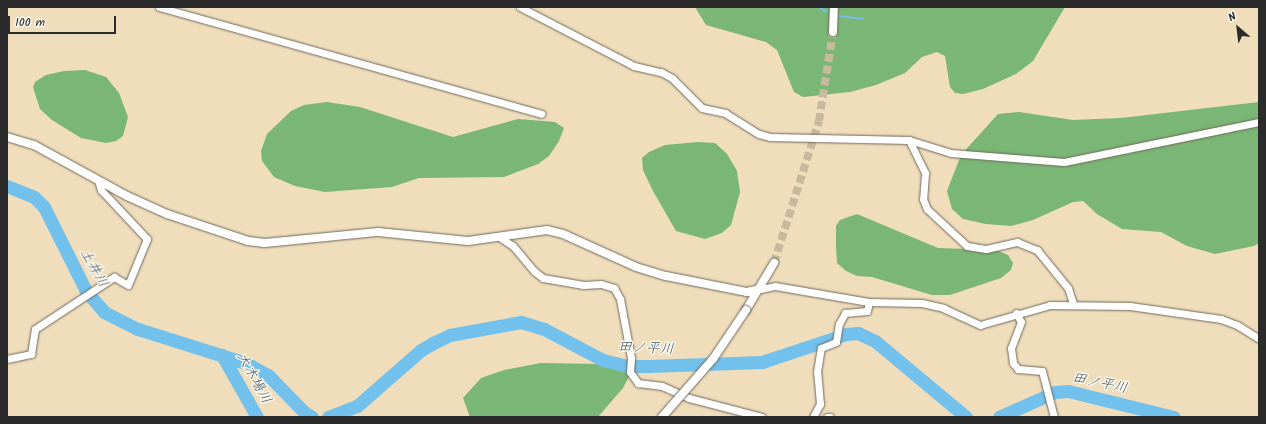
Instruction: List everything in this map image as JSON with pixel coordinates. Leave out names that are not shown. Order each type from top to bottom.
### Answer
[{"type":"street","points":[[159,7],[541,114]]},
{"type":"street","points":[[520,7],[634,66],[661,72],[672,78],[702,108],[725,113],[759,134],[770,137],[908,140],[951,153],[1064,162],[1259,122]]},
{"type":"street","points":[[834,7],[834,32]]},
{"type":"street","points":[[7,137],[34,144],[98,180],[167,214],[248,241],[265,242],[378,232],[468,241],[501,238],[530,231],[547,230],[563,234],[636,266],[666,276],[747,292],[775,286],[869,302],[933,305],[980,325],[989,324],[1016,313],[1050,305],[1072,303],[1130,306],[1221,319],[1259,339]]},
{"type":"street","points":[[908,140],[925,173],[923,199],[927,209],[967,246],[986,249],[1017,242],[1037,250],[1068,288],[1072,303]]},
{"type":"street","points":[[7,359],[31,354],[35,329],[114,277],[128,285],[147,238],[101,190],[98,180]]},
{"type":"street","points":[[501,238],[514,246],[534,271],[543,278],[583,285],[601,284],[614,288],[620,299],[632,376],[638,383],[662,386],[689,398],[762,417]]},
{"type":"street","points":[[662,417],[713,359],[760,290],[774,263]]},
{"type":"street","points":[[813,417],[820,404],[817,372],[821,348],[836,338],[838,324],[845,313],[867,311],[869,302]]},
{"type":"street","points":[[1016,313],[1021,322],[1012,348],[1013,363],[1018,369],[1042,371],[1046,396],[1054,417]]},
{"type":"green space","points":[[695,7],[1065,7],[1033,61],[1016,74],[983,89],[963,94],[955,93],[950,87],[945,56],[937,52],[922,57],[905,73],[876,85],[850,92],[803,97],[794,92],[777,50],[766,42],[706,25]]},
{"type":"green space","points":[[85,70],[106,77],[119,93],[128,117],[123,136],[116,141],[106,143],[81,138],[52,120],[40,109],[33,87],[35,82],[46,75],[64,71]]},
{"type":"green space","points":[[327,102],[360,107],[453,137],[518,119],[555,122],[564,128],[559,141],[549,156],[538,164],[504,177],[419,178],[392,187],[325,192],[295,186],[274,177],[262,161],[261,151],[267,134],[291,111],[304,105]]},
{"type":"green space","points":[[1259,102],[1259,243],[1254,246],[1215,254],[1187,246],[1161,232],[1122,229],[1097,214],[1083,201],[1073,202],[1033,220],[1011,226],[986,224],[963,219],[952,209],[947,191],[961,155],[998,114],[1019,112],[1073,120],[1121,118]]},
{"type":"green space","points":[[698,142],[715,143],[727,154],[737,171],[740,192],[731,225],[722,233],[705,239],[676,231],[643,170],[642,158],[649,152],[665,145]]},
{"type":"green space","points":[[857,214],[938,248],[996,250],[1008,255],[1013,263],[1011,270],[1001,278],[950,295],[932,295],[872,277],[857,276],[846,271],[837,263],[836,226],[840,220]]},
{"type":"green space","points":[[541,363],[600,364],[632,371],[623,388],[598,417],[470,417],[463,398],[481,378],[504,370]]},
{"type":"waterway","points":[[819,7],[827,12]]},
{"type":"waterway","points":[[839,16],[863,19]]},
{"type":"waterway","name":"土井川","points":[[7,186],[34,197],[44,207],[86,291],[104,312],[138,329],[246,363],[268,375],[305,413],[312,417]]},
{"type":"waterway","name":"田ノ平川","points":[[328,417],[357,406],[421,350],[433,343],[450,335],[521,322],[544,329],[603,360],[627,366],[762,362],[846,334],[858,333],[875,341],[966,417]]},
{"type":"waterway","name":"大木場川","points":[[222,355],[257,417]]},
{"type":"waterway","name":"田ノ平川","points":[[999,417],[1055,392],[1068,391],[1174,417]]},
{"type":"tunnel","points":[[774,263],[819,121],[833,32]]}]
